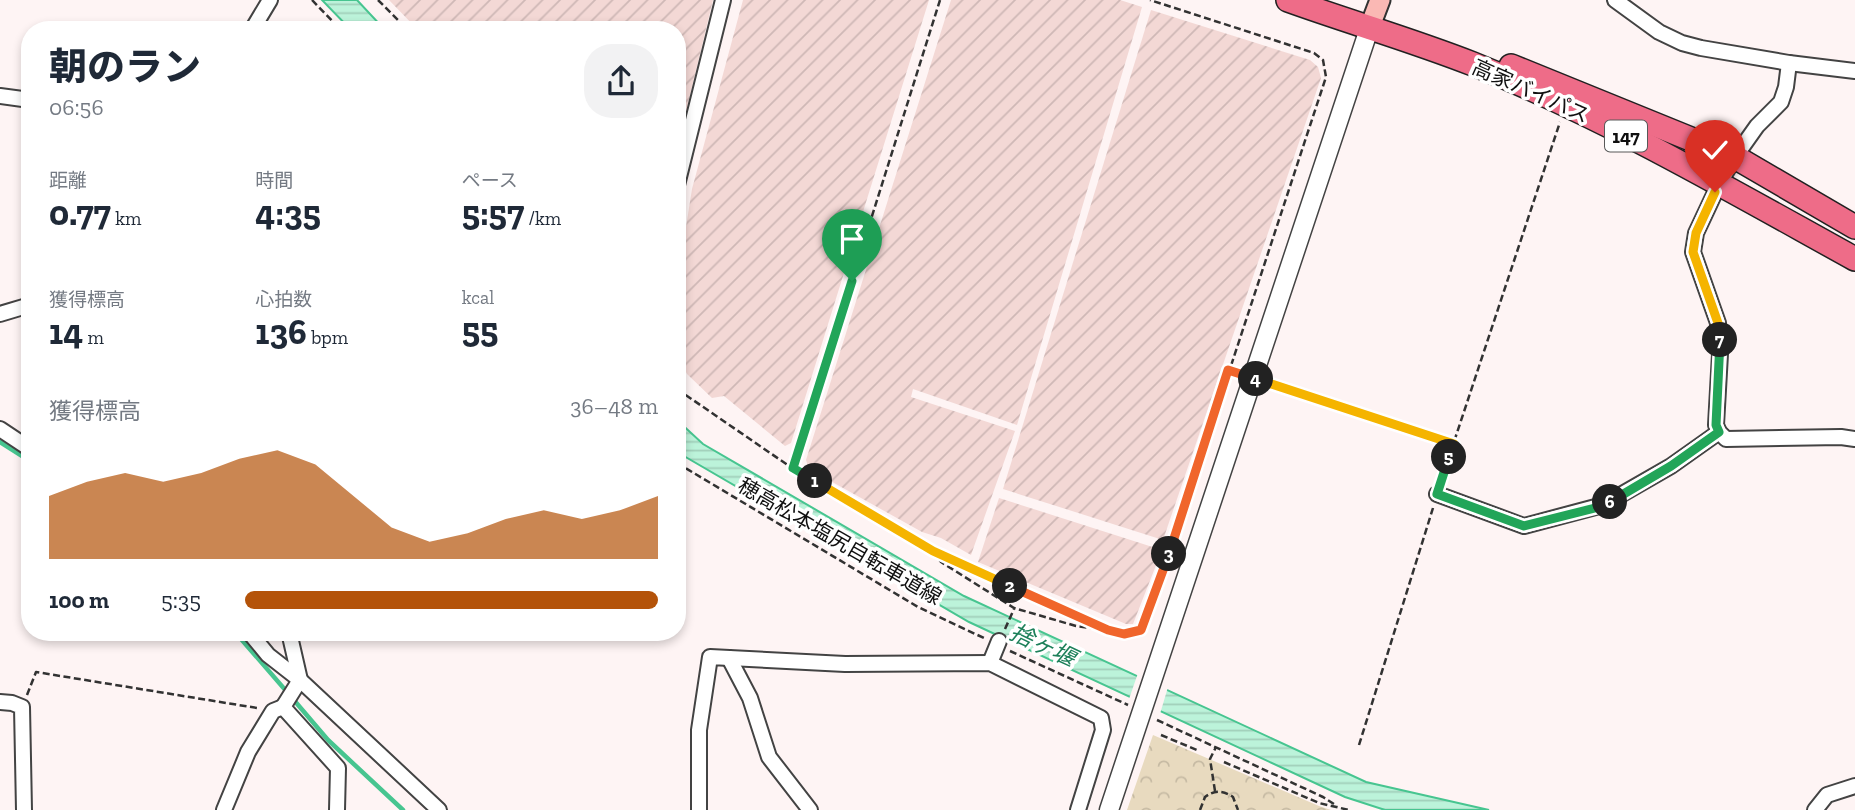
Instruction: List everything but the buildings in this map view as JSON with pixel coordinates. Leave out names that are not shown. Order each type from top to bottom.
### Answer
[{"type":"highway","name":"高家バイパス","points":[[1288,0],[1472,64],[1566,106],[1719,184],[1855,259]]},
{"type":"highway","name":"高家バイパス","points":[[1378,32],[1474,54],[1520,69],[1735,157],[1855,227]]},
{"type":"main road","points":[[1378,32],[1380,0]]},
{"type":"street","points":[[257,21],[270,0]]},
{"type":"street","points":[[686,148],[723,0]]},
{"type":"street","points":[[1615,0],[1659,32],[1682,43],[1789,63],[1855,71]]},
{"type":"street","points":[[1109,810],[1254,378],[1378,32]]},
{"type":"street","points":[[1789,63],[1781,102],[1757,126],[1735,157],[1696,233],[1693,252],[1718,323],[1720,354],[1716,425],[1726,439],[1855,439]]},
{"type":"street","points":[[0,96],[21,99]]},
{"type":"street","points":[[0,314],[21,308]]},
{"type":"street","points":[[0,429],[21,443]]},
{"type":"street","points":[[1437,494],[1524,526],[1603,506],[1671,466],[1719,432]]},
{"type":"street","points":[[256,641],[268,655],[300,680],[439,810]]},
{"type":"street","points":[[291,641],[300,680]]},
{"type":"street","points":[[990,663],[994,641]]},
{"type":"street","points":[[699,810],[699,730],[710,657],[845,664],[990,663],[1101,718],[1103,730],[1078,810]]},
{"type":"street","points":[[729,658],[750,698],[769,757],[810,810]]},
{"type":"street","points":[[225,810],[241,767],[300,680]]},
{"type":"street","points":[[0,702],[22,707],[23,810]]},
{"type":"street","points":[[278,709],[338,768],[337,810]]},
{"type":"street","points":[[1815,810],[1827,795],[1855,786]]},
{"type":"path","points":[[312,0],[332,21]]},
{"type":"path","points":[[378,0],[399,21]]},
{"type":"path","points":[[793,468],[940,0]]},
{"type":"path","points":[[933,551],[941,562],[1014,608],[1076,626],[1124,634],[1141,630],[1171,548],[1326,76],[1323,60],[1314,53],[1150,0]]},
{"type":"path","points":[[1359,745],[1437,494],[1559,126]]},
{"type":"path","points":[[1254,378],[1454,444]]},
{"type":"path","points":[[686,395],[793,468],[933,551],[1108,630]]},
{"type":"path","name":"穂高松本塩尻自転車道線","points":[[686,468],[918,607],[994,641]]},
{"type":"path","points":[[1012,614],[1014,608]]},
{"type":"path","points":[[1010,651],[1324,797],[1337,806]]},
{"type":"path","points":[[22,707],[36,672],[278,709]]},
{"type":"path","points":[[1161,734],[1198,750]]},
{"type":"path","points":[[1215,791],[1210,759],[1216,747]]},
{"type":"path","points":[[1224,762],[1308,799],[1349,810]]},
{"type":"path","points":[[1200,810],[1205,797],[1215,791],[1228,793],[1233,797],[1238,810]]},
{"type":"shaded area","points":[[389,0],[713,0],[686,112],[686,21],[409,21]]},
{"type":"shaded area","points":[[743,0],[929,0],[791,443],[785,446],[724,396],[712,398],[686,372],[686,227],[692,189]]},
{"type":"shaded area","points":[[951,0],[1120,0],[1142,7],[1017,425],[913,389],[911,397],[1015,431],[971,555],[941,538],[922,532],[809,469],[806,460]]},
{"type":"shaded area","points":[[1151,10],[1310,60],[1318,67],[1321,78],[1163,540],[1003,489]]},
{"type":"shaded area","points":[[999,498],[1162,550],[1133,624],[1126,624],[978,562]]},
{"type":"green space","points":[[1153,735],[1319,806],[1331,810],[1127,810]]},
{"type":"water","points":[[322,0],[357,0],[377,21],[342,21]]},
{"type":"water","name":"捨ヶ堰","points":[[686,428],[703,444],[964,596],[1366,782],[1489,810],[1385,810],[1345,797],[969,622],[686,457]]},
{"type":"pier","points":[[1138,673],[1168,687],[1160,714],[1129,699]]},
{"type":"waterway","points":[[0,442],[21,455]]},
{"type":"waterway","points":[[243,641],[287,692]]},
{"type":"waterway","points":[[293,699],[328,740],[403,810]]},
{"type":"route","points":[[852,281],[793,468],[933,551],[1108,630],[1124,634],[1141,630],[1171,548],[1228,370],[1454,444],[1437,494],[1524,526],[1603,506],[1671,466],[1719,432],[1716,425],[1720,354],[1718,323],[1693,252],[1696,233],[1715,192]]}]
